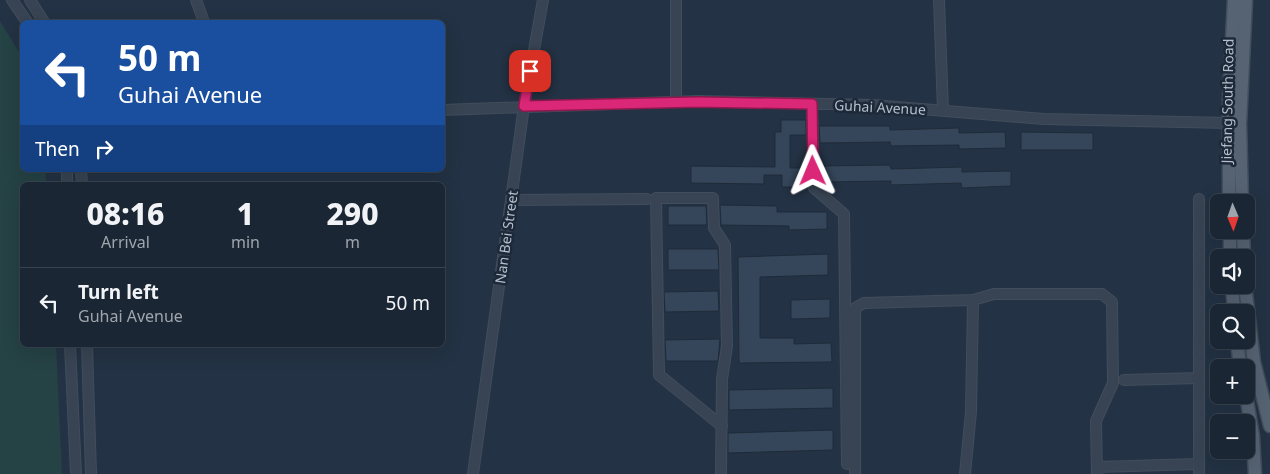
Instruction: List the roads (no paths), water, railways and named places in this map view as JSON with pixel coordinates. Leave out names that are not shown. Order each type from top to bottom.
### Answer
[{"type":"main road","name":"Jiefang South Road","points":[[1229,194],[1228,123],[1234,0]]},
{"type":"main road","name":"Jiefang South Road","points":[[1242,194],[1240,124],[1246,0]]},
{"type":"main road","points":[[1246,294],[1254,362],[1270,426]]},
{"type":"main road","points":[[1248,404],[1253,436],[1256,474]]},
{"type":"street","points":[[12,0],[26,20]]},
{"type":"street","points":[[30,0],[43,20]]},
{"type":"street","points":[[196,0],[203,20]]},
{"type":"street","name":"Nan Bei Street","points":[[472,474],[524,106],[543,0]]},
{"type":"street","points":[[676,0],[676,102]]},
{"type":"street","points":[[939,0],[943,111]]},
{"type":"street","name":"Guhai Avenue","points":[[445,110],[676,102],[872,105],[1044,119],[1228,123]]},
{"type":"street","points":[[812,104],[814,188],[844,214],[847,464]]},
{"type":"street","points":[[722,426],[659,375],[656,198],[713,198],[714,228],[725,245],[726,346],[722,379],[722,426],[722,474]]},
{"type":"street","points":[[511,200],[647,199]]},
{"type":"street","points":[[855,474],[855,308],[864,303],[973,300],[994,294],[1102,294],[1112,302],[1113,383],[1096,422],[1097,470],[1200,469],[1199,199]]},
{"type":"street","points":[[965,474],[971,412],[973,300]]},
{"type":"street","points":[[70,347],[76,474]]},
{"type":"street","points":[[87,347],[91,474]]},
{"type":"street","points":[[1124,380],[1199,378]]}]
